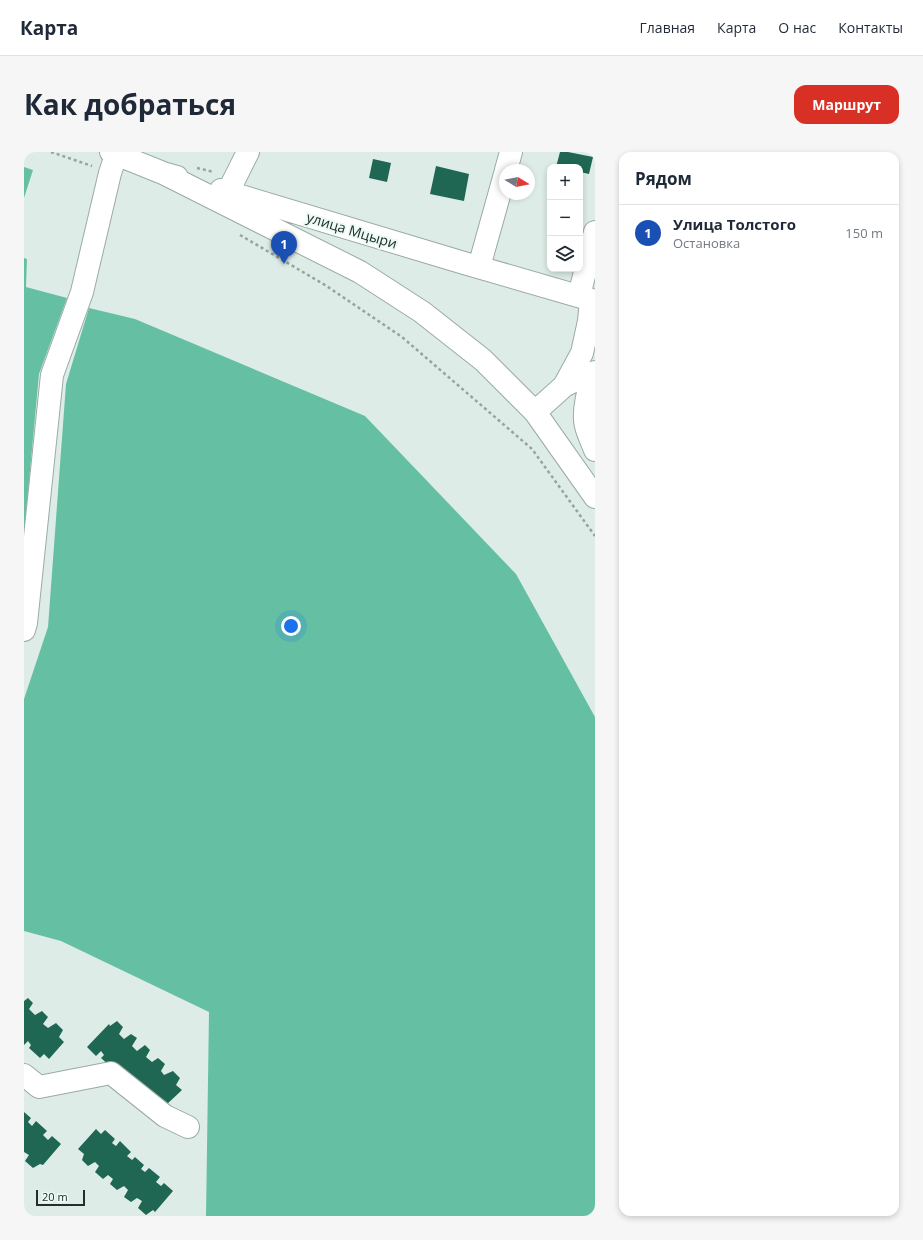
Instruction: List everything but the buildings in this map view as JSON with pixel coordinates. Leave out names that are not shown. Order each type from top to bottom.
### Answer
[{"type":"street","points":[[228,192],[248,152]]},
{"type":"street","points":[[508,164],[511,152]]},
{"type":"street","name":"улица Мцыри","points":[[114,158],[588,299]]},
{"type":"street","points":[[24,630],[26,623],[52,375],[82,292],[114,158]]},
{"type":"street","points":[[163,173],[360,272],[422,312],[482,360],[535,412],[595,497]]},
{"type":"street","points":[[479,267],[507,200]]},
{"type":"street","points":[[564,386],[582,353],[589,321],[588,299],[595,232]]},
{"type":"street","points":[[535,412],[564,386],[581,378],[595,365]]},
{"type":"street","points":[[595,372],[589,384],[586,400],[585,425],[595,450]]},
{"type":"street","points":[[24,1075],[39,1087],[111,1073],[165,1116],[188,1127]]},
{"type":"path","points":[[51,152],[114,158]]},
{"type":"path","points":[[237,233],[325,285],[402,337],[532,449],[595,536]]},
{"type":"green space","points":[[24,167],[33,170],[24,198]]},
{"type":"green space","points":[[24,258],[27,259],[26,287],[67,298],[39,374],[24,535]]},
{"type":"green space","points":[[89,308],[135,319],[365,416],[516,574],[595,717],[595,1216],[206,1216],[209,1012],[61,941],[24,931],[24,699],[48,627],[66,384]]},
{"type":"place","name":"Улица Толстого","points":[[284,264]]}]
